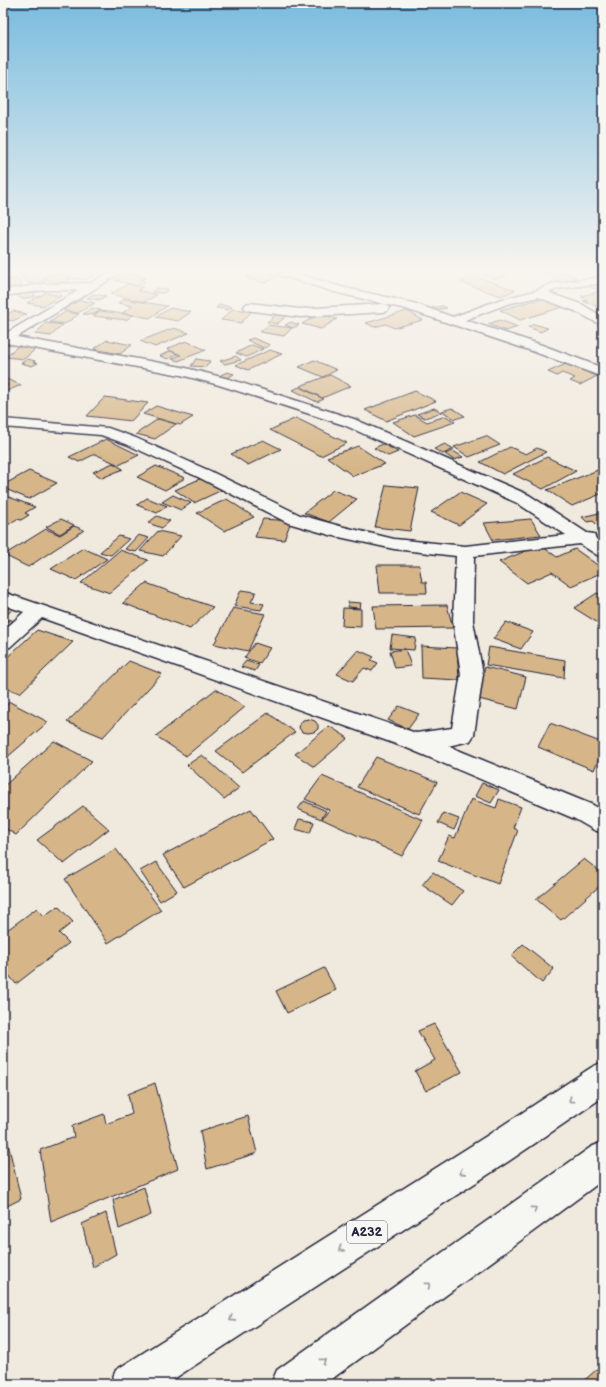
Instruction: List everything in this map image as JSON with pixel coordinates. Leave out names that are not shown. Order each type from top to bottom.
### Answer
[{"type":"main road","points":[[505,338],[603,373]]},
{"type":"main road","points":[[4,339],[182,371],[224,382],[349,422],[524,499],[603,551]]},
{"type":"main road","points":[[3,423],[103,432],[131,441],[204,474],[294,519],[336,531],[394,544],[465,550],[584,539],[603,535]]},
{"type":"main road","points":[[416,742],[462,735],[472,674],[463,621],[465,550]]},
{"type":"main road","points":[[3,598],[416,742],[584,812],[603,824]]},
{"type":"main road","points":[[3,642],[38,610]]},
{"type":"main road","name":"A232","points":[[130,1384],[490,1154],[603,1078]]},
{"type":"main road","points":[[291,1384],[603,1159]]},
{"type":"building","points":[[149,338],[178,338],[155,347],[140,341]]},
{"type":"building","points":[[253,338],[270,345],[264,348],[247,340]]},
{"type":"building","points":[[107,340],[132,345],[120,354],[94,349]]},
{"type":"building","points":[[186,341],[206,350],[178,361],[172,359],[181,355],[167,349]]},
{"type":"building","points":[[252,345],[263,349],[247,357],[236,353]]},
{"type":"building","points":[[18,346],[37,348],[24,359],[5,357]]},
{"type":"building","points":[[270,350],[282,354],[248,370],[236,365]]},
{"type":"building","points":[[170,351],[178,354],[168,359],[160,356]]},
{"type":"building","points":[[236,356],[241,360],[225,364],[220,361]]},
{"type":"building","points":[[28,359],[38,363],[32,366],[21,363]]},
{"type":"building","points":[[196,359],[210,361],[206,367],[191,366]]},
{"type":"building","points":[[314,360],[337,370],[323,377],[299,367]]},
{"type":"building","points":[[566,364],[597,376],[580,385],[570,381],[575,378],[562,373],[557,376],[548,372]]},
{"type":"building","points":[[227,372],[234,374],[226,379],[219,376]]},
{"type":"building","points":[[330,375],[351,386],[322,398],[300,386]]},
{"type":"building","points":[[4,378],[21,385],[7,391],[3,390],[3,388],[8,385],[3,384]]},
{"type":"building","points":[[299,387],[324,399],[317,402],[293,390]]},
{"type":"building","points":[[415,391],[436,401],[386,421],[365,410]]},
{"type":"building","points":[[105,397],[148,403],[131,421],[87,416]]},
{"type":"building","points":[[156,406],[193,417],[180,425],[143,414]]},
{"type":"building","points":[[434,408],[442,412],[425,418],[417,414]]},
{"type":"building","points":[[452,408],[465,416],[455,419],[442,411]]},
{"type":"building","points":[[415,415],[427,422],[446,416],[455,422],[414,436],[393,422]]},
{"type":"building","points":[[296,418],[347,443],[321,456],[270,430]]},
{"type":"building","points":[[158,419],[176,424],[155,439],[136,434]]},
{"type":"building","points":[[486,436],[500,445],[469,457],[454,447]]},
{"type":"building","points":[[106,439],[139,455],[119,465],[95,454],[79,462],[69,457]]},
{"type":"building","points":[[263,440],[281,449],[248,465],[231,454]]},
{"type":"building","points":[[383,444],[398,452],[388,456],[374,448]]},
{"type":"building","points":[[445,444],[454,449],[443,454],[434,449]]},
{"type":"building","points":[[358,446],[385,464],[353,476],[327,457]]},
{"type":"building","points":[[510,447],[526,454],[537,448],[546,452],[503,474],[480,462]]},
{"type":"building","points":[[453,451],[463,457],[454,460],[445,454]]},
{"type":"building","points":[[547,457],[576,471],[543,489],[513,474]]},
{"type":"building","points":[[113,463],[123,469],[102,478],[93,472]]},
{"type":"building","points":[[156,466],[185,478],[165,490],[137,477]]},
{"type":"building","points":[[603,468],[603,493],[572,506],[547,490]]},
{"type":"building","points":[[29,471],[57,483],[29,499],[3,488],[3,485]]},
{"type":"building","points":[[204,477],[224,489],[194,503],[175,490]]},
{"type":"building","points":[[386,485],[419,488],[410,531],[375,527]]},
{"type":"building","points":[[333,490],[357,499],[329,522],[304,513]]},
{"type":"building","points":[[460,492],[487,504],[459,525],[431,512]]},
{"type":"building","points":[[173,495],[191,503],[181,510],[162,502]]},
{"type":"building","points":[[9,497],[35,507],[25,513],[29,515],[21,520],[17,519],[3,528],[3,501]]},
{"type":"building","points":[[147,498],[167,506],[157,513],[137,505]]},
{"type":"building","points":[[227,499],[254,517],[224,531],[197,513]]},
{"type":"building","points":[[603,512],[603,531],[593,521],[587,522],[582,517]]},
{"type":"building","points":[[157,516],[170,521],[162,528],[148,523]]},
{"type":"building","points":[[61,519],[74,525],[60,534],[46,527]]},
{"type":"building","points":[[263,519],[291,521],[284,540],[255,537]]},
{"type":"building","points":[[531,519],[541,535],[493,540],[484,523]]},
{"type":"building","points":[[74,526],[84,530],[28,567],[4,555],[46,529],[60,535]]},
{"type":"building","points":[[158,531],[181,536],[163,556],[140,551]]},
{"type":"building","points":[[138,535],[149,538],[136,552],[125,549]]},
{"type":"building","points":[[119,536],[129,539],[111,555],[100,552]]},
{"type":"building","points":[[540,545],[557,557],[575,549],[603,569],[603,572],[571,586],[552,572],[527,583],[499,562]]},
{"type":"building","points":[[83,548],[107,559],[76,580],[51,569]]},
{"type":"building","points":[[120,550],[148,560],[110,593],[81,583]]},
{"type":"building","points":[[377,565],[419,565],[422,582],[426,582],[427,593],[380,593]]},
{"type":"building","points":[[146,583],[213,607],[190,629],[123,603]]},
{"type":"building","points":[[241,590],[256,592],[251,602],[264,604],[261,610],[234,606]]},
{"type":"building","points":[[597,593],[603,596],[603,619],[598,623],[574,608]]},
{"type":"building","points":[[3,601],[17,606],[7,614],[3,612]]},
{"type":"building","points":[[348,602],[361,603],[360,608],[348,607]]},
{"type":"building","points":[[447,605],[453,628],[376,629],[373,606]]},
{"type":"building","points":[[233,608],[265,614],[248,651],[214,644]]},
{"type":"building","points":[[343,608],[361,609],[361,627],[342,626]]},
{"type":"building","points":[[9,619],[19,623],[3,637],[3,624]]},
{"type":"building","points":[[506,622],[533,632],[521,649],[493,639]]},
{"type":"building","points":[[37,630],[73,642],[20,693],[3,687],[3,661]]},
{"type":"building","points":[[392,635],[416,638],[414,650],[390,648]]},
{"type":"building","points":[[255,643],[270,648],[260,663],[244,658]]},
{"type":"building","points":[[421,646],[457,648],[459,680],[422,678]]},
{"type":"building","points":[[489,647],[565,660],[564,678],[486,665]]},
{"type":"building","points":[[405,649],[411,666],[395,668],[390,651]]},
{"type":"building","points":[[358,650],[374,657],[371,660],[378,663],[372,671],[364,668],[353,681],[337,674]]},
{"type":"building","points":[[129,661],[162,674],[103,737],[67,722]]},
{"type":"building","points":[[246,661],[259,665],[255,671],[241,667]]},
{"type":"building","points":[[485,667],[526,677],[518,709],[475,698]]},
{"type":"building","points":[[216,689],[245,707],[186,756],[156,736]]},
{"type":"building","points":[[10,702],[48,722],[4,760],[3,708]]},
{"type":"building","points":[[399,706],[419,714],[408,729],[388,720]]},
{"type":"building","points":[[268,713],[295,732],[242,772],[216,751]]},
{"type":"building","points":[[309,719],[315,721],[318,725],[318,729],[314,732],[302,732],[299,728],[300,724],[303,720]]},
{"type":"building","points":[[550,723],[603,743],[603,749],[594,770],[538,747]]},
{"type":"building","points":[[329,726],[348,738],[314,767],[295,754]]},
{"type":"building","points":[[54,741],[92,761],[16,835],[3,827],[3,787]]},
{"type":"building","points":[[202,755],[239,788],[224,799],[187,765]]},
{"type":"building","points":[[376,757],[437,782],[419,814],[357,787]]},
{"type":"building","points":[[322,776],[423,820],[402,856],[322,819],[329,810],[305,799]]},
{"type":"building","points":[[482,783],[499,790],[491,803],[475,796]]},
{"type":"building","points":[[471,799],[496,808],[499,799],[521,807],[513,828],[518,830],[498,884],[438,861],[449,836],[455,838]]},
{"type":"building","points":[[304,801],[326,811],[321,819],[298,809]]},
{"type":"building","points":[[83,806],[109,829],[64,864],[37,840]]},
{"type":"building","points":[[251,809],[273,839],[184,887],[163,855]]},
{"type":"building","points":[[443,813],[459,819],[454,830],[438,823]]},
{"type":"building","points":[[299,819],[314,822],[310,833],[295,829]]},
{"type":"building","points":[[116,849],[161,910],[108,943],[65,879]]},
{"type":"building","points":[[584,859],[603,874],[603,883],[561,920],[536,899]]},
{"type":"building","points":[[156,862],[177,891],[160,901],[140,871]]},
{"type":"building","points":[[433,872],[463,891],[452,905],[422,885]]},
{"type":"building","points":[[58,906],[73,922],[59,933],[69,943],[16,984],[3,968],[3,933],[37,908],[44,916]]},
{"type":"building","points":[[523,944],[554,969],[542,983],[511,956]]},
{"type":"building","points":[[324,968],[336,990],[287,1013],[276,991]]},
{"type":"building","points":[[434,1024],[462,1072],[426,1091],[415,1071],[435,1060],[418,1031]]},
{"type":"building","points":[[155,1083],[178,1169],[51,1222],[40,1150],[74,1137],[72,1126],[104,1114],[106,1124],[132,1114],[128,1094]]},
{"type":"building","points":[[248,1116],[257,1153],[207,1169],[200,1131]]},
{"type":"building","points":[[3,1122],[21,1199],[3,1208]]},
{"type":"building","points":[[144,1187],[151,1215],[119,1229],[113,1200]]},
{"type":"building","points":[[106,1213],[116,1254],[93,1267],[82,1224]]},
{"type":"building","points":[[603,1364],[603,1384],[580,1384]]}]
